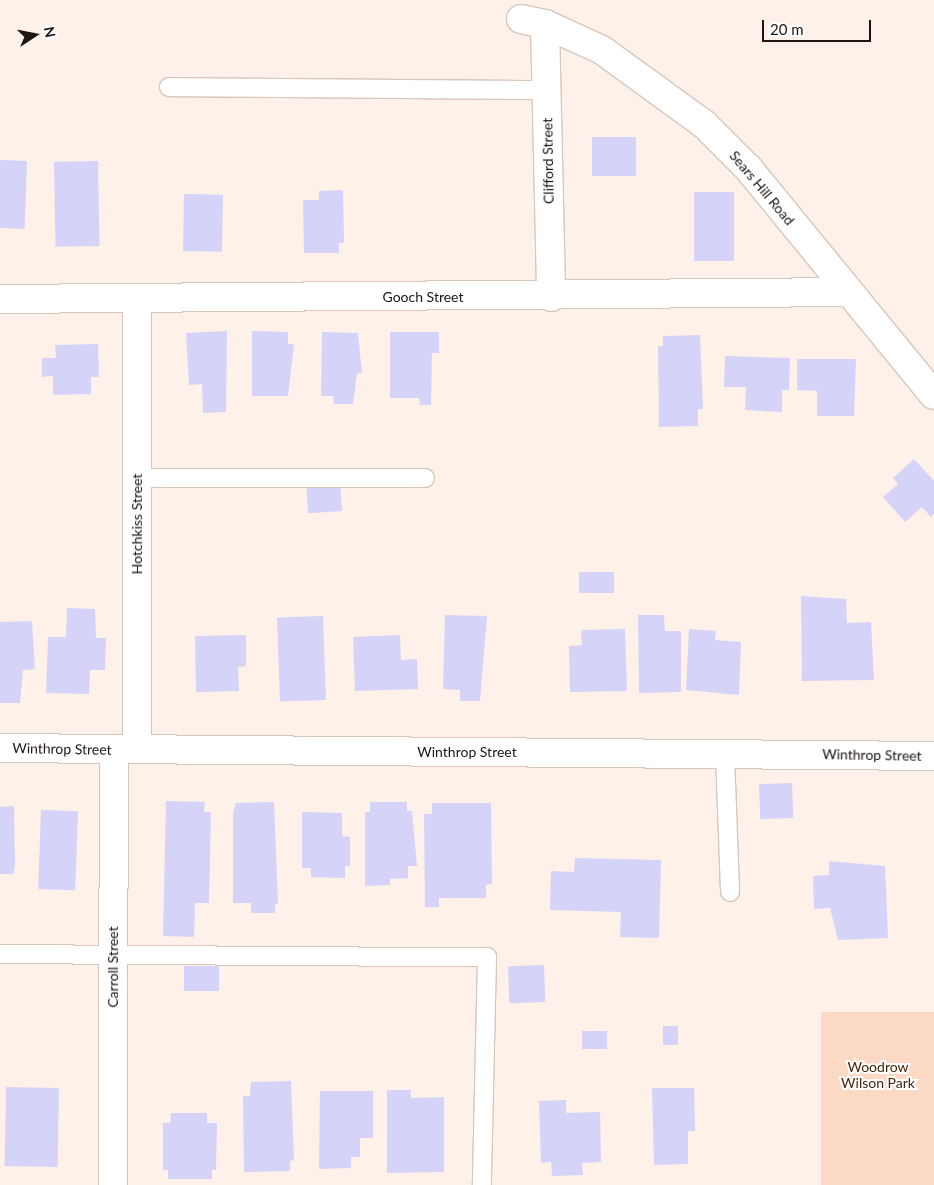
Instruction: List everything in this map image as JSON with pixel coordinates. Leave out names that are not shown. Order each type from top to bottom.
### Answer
[{"type":"street","name":"Clifford Street","points":[[533,22],[546,90],[551,297]]},
{"type":"street","name":"Sears Hill Road","points":[[533,22],[602,50],[704,124],[748,168],[847,292],[934,395]]},
{"type":"street","name":"Gooch Street","points":[[0,299],[551,297],[847,292]]},
{"type":"street","name":"Hotchkiss Street","points":[[126,749],[137,478],[137,299]]},
{"type":"street","name":"Winthrop Street","points":[[0,748],[934,756]]},
{"type":"street","name":"Carroll Street","points":[[113,1185],[113,955],[126,749]]},
{"type":"lane","points":[[170,87],[546,90]]},
{"type":"lane","points":[[137,478],[425,478]]},
{"type":"lane","points":[[725,754],[730,892]]},
{"type":"lane","points":[[0,954],[487,957],[482,1185]]},
{"type":"green space","name":"Woodrow Wilson Park","points":[[821,1012],[934,1012],[934,1185],[821,1185]]},
{"type":"building","points":[[592,137],[636,137],[636,176],[592,176]]},
{"type":"building","points":[[0,160],[27,161],[25,229],[0,228]]},
{"type":"building","points":[[98,161],[99,246],[55,247],[54,162]]},
{"type":"building","points":[[343,190],[344,243],[339,243],[339,253],[304,253],[303,200],[319,200],[319,191]]},
{"type":"building","points":[[694,192],[734,192],[734,261],[694,261]]},
{"type":"building","points":[[184,194],[223,195],[222,252],[183,251]]},
{"type":"building","points":[[227,331],[226,412],[203,413],[202,384],[189,385],[186,333]]},
{"type":"building","points":[[252,331],[288,332],[288,344],[294,344],[288,396],[252,396]]},
{"type":"building","points":[[322,332],[358,333],[362,373],[357,373],[353,404],[334,404],[333,396],[321,396]]},
{"type":"building","points":[[390,332],[439,332],[439,353],[432,353],[431,405],[420,405],[419,398],[390,398]]},
{"type":"building","points":[[700,335],[703,409],[698,409],[698,426],[659,427],[658,346],[663,346],[663,336]]},
{"type":"building","points":[[98,344],[99,377],[91,377],[91,394],[53,395],[53,376],[42,377],[42,358],[56,358],[55,345]]},
{"type":"building","points":[[725,356],[790,358],[789,390],[782,390],[782,412],[745,410],[746,387],[724,387]]},
{"type":"building","points":[[797,359],[856,359],[854,416],[817,416],[817,391],[797,390]]},
{"type":"building","points":[[914,459],[934,481],[934,514],[931,517],[922,507],[905,522],[883,497],[898,484],[893,478]]},
{"type":"building","points":[[340,481],[342,511],[308,513],[306,483]]},
{"type":"building","points":[[579,572],[614,572],[614,593],[579,593]]},
{"type":"building","points":[[801,596],[846,599],[847,623],[871,622],[874,680],[802,681]]},
{"type":"building","points":[[67,608],[95,609],[96,638],[106,638],[105,670],[90,670],[89,694],[46,693],[48,637],[66,637]]},
{"type":"building","points":[[445,615],[487,616],[480,701],[460,701],[460,690],[443,689]]},
{"type":"building","points":[[638,615],[664,615],[665,631],[681,631],[681,692],[639,693]]},
{"type":"building","points":[[323,616],[326,700],[280,702],[277,618]]},
{"type":"building","points":[[32,621],[35,669],[23,670],[20,703],[0,703],[0,622]]},
{"type":"building","points":[[625,629],[627,691],[570,692],[569,646],[582,645],[581,630]]},
{"type":"building","points":[[689,629],[716,631],[715,640],[741,642],[739,695],[686,690]]},
{"type":"building","points":[[246,635],[246,666],[238,667],[239,691],[196,692],[195,636]]},
{"type":"building","points":[[400,635],[401,660],[417,659],[418,689],[355,691],[353,637]]},
{"type":"building","points":[[792,783],[793,818],[760,819],[759,784]]},
{"type":"building","points":[[166,801],[205,802],[204,812],[211,812],[209,903],[195,903],[194,937],[163,936]]},
{"type":"building","points":[[274,802],[278,904],[275,904],[275,913],[251,913],[251,903],[233,903],[233,813],[236,803]]},
{"type":"building","points":[[370,802],[407,802],[407,811],[412,811],[417,866],[408,866],[408,878],[390,879],[390,885],[365,886],[365,812],[370,812]]},
{"type":"building","points":[[432,803],[491,803],[492,884],[486,885],[486,898],[439,898],[439,907],[425,907],[424,814],[432,814]]},
{"type":"building","points":[[14,806],[15,865],[13,874],[0,874],[0,807]]},
{"type":"building","points":[[41,810],[78,811],[75,890],[38,889]]},
{"type":"building","points":[[302,812],[342,813],[342,836],[350,837],[350,866],[345,866],[345,878],[311,877],[311,868],[302,868]]},
{"type":"building","points":[[575,858],[661,860],[659,938],[620,937],[621,912],[550,910],[551,871],[574,872]]},
{"type":"building","points":[[829,861],[885,866],[888,938],[838,940],[830,908],[814,909],[813,876],[829,875]]},
{"type":"building","points":[[544,965],[545,1002],[509,1003],[508,966]]},
{"type":"building","points":[[184,966],[219,966],[219,991],[184,991]]},
{"type":"building","points":[[663,1026],[678,1026],[678,1045],[663,1045]]},
{"type":"building","points":[[582,1031],[607,1031],[607,1049],[582,1049]]},
{"type":"building","points":[[291,1081],[294,1160],[290,1161],[290,1171],[244,1172],[243,1096],[250,1096],[251,1082]]},
{"type":"building","points":[[6,1087],[59,1088],[58,1167],[5,1166]]},
{"type":"building","points":[[652,1088],[694,1088],[695,1131],[688,1131],[688,1164],[654,1165]]},
{"type":"building","points":[[387,1090],[411,1090],[411,1098],[444,1097],[444,1172],[387,1173]]},
{"type":"building","points":[[320,1091],[373,1091],[373,1138],[360,1138],[360,1157],[351,1157],[351,1168],[319,1169]]},
{"type":"building","points":[[566,1100],[566,1113],[600,1112],[601,1162],[582,1163],[583,1175],[552,1176],[551,1162],[541,1163],[539,1101]]},
{"type":"building","points":[[171,1113],[207,1113],[207,1123],[217,1123],[216,1170],[212,1170],[212,1179],[168,1179],[168,1170],[163,1170],[163,1123],[170,1123]]}]
